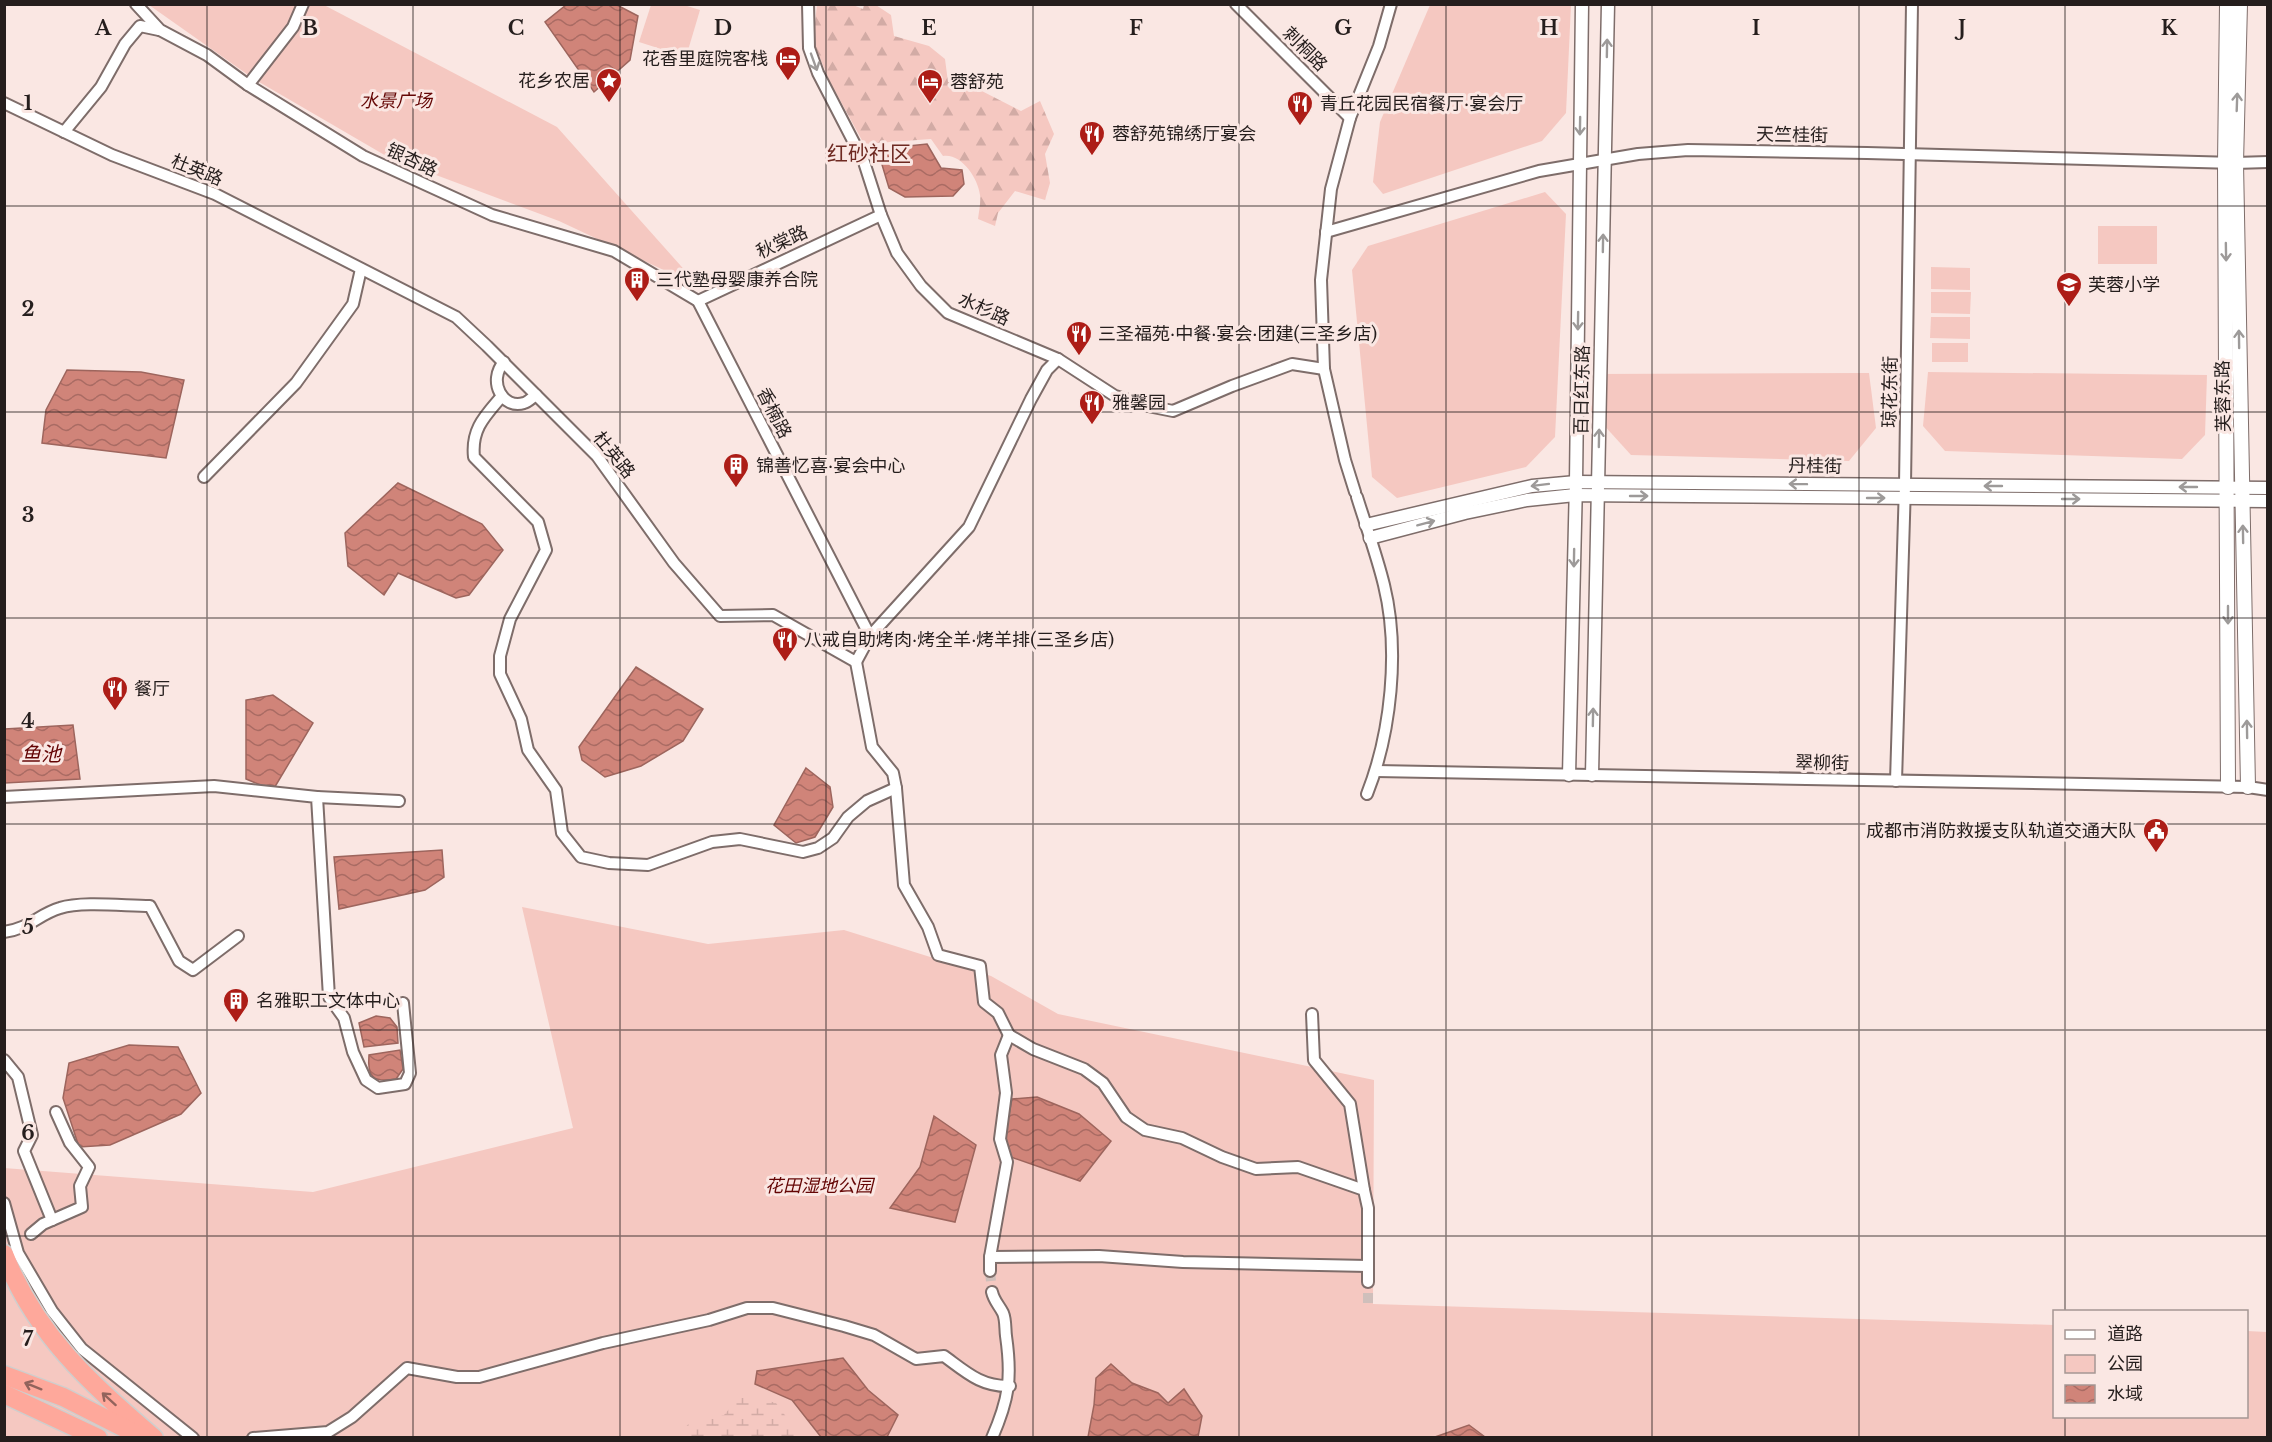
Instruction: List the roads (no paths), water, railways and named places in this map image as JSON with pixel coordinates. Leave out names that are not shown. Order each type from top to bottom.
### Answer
[{"type":"highway","points":[[4,1254],[20,1290],[60,1351],[105,1396],[154,1437]]},
{"type":"highway","points":[[4,1375],[63,1397],[143,1437]]},
{"type":"highway","points":[[4,1394],[98,1437]]},
{"type":"main road","name":"芙蓉东路","points":[[2227,4],[2230,163],[2243,494],[2248,787]]},
{"type":"main road","name":"芙蓉东路","points":[[2228,787],[2230,163],[2240,4]]},
{"type":"street","name":"银杏路","points":[[136,4],[160,30],[207,55],[248,85],[363,156],[492,215],[614,251],[698,301]]},
{"type":"street","points":[[248,85],[293,27],[303,4]]},
{"type":"street","name":"水杉路","points":[[808,4],[809,48],[818,73],[864,162],[897,253],[921,286],[948,313],[1058,358],[1116,396],[1173,411],[1292,364],[1324,369]]},
{"type":"street","name":"刺桐路","points":[[1236,4],[1350,118]]},
{"type":"street","points":[[1367,794],[1376,771],[1386,714],[1393,647],[1384,587],[1345,460],[1324,369],[1321,280],[1331,189],[1350,118],[1379,46],[1391,4]]},
{"type":"street","name":"百日红东路","points":[[1569,775],[1576,482],[1582,4]]},
{"type":"street","name":"百日红东路","points":[[1592,775],[1608,4]]},
{"type":"street","name":"琼花东街","points":[[1896,781],[1905,492],[1912,4]]},
{"type":"street","points":[[64,132],[101,87],[125,44],[140,26],[160,30]]},
{"type":"street","name":"杜英路","points":[[4,103],[112,155],[215,194],[456,317],[597,456],[674,563],[720,616],[773,615],[856,662]]},
{"type":"street","name":"天竺桂街","points":[[1326,232],[1539,171],[1688,150],[2268,162]]},
{"type":"street","name":"秋棠路","points":[[698,301],[881,214]]},
{"type":"street","points":[[204,477],[296,383],[353,304],[361,269]]},
{"type":"street","name":"香楠路","points":[[698,301],[870,636]]},
{"type":"street","points":[[1058,358],[1047,370],[1031,399],[969,527],[870,636],[856,662],[872,747],[893,773],[904,885],[928,927],[938,955],[980,966],[984,1002],[998,1012],[1009,1035],[1033,1049],[1084,1069],[1103,1083],[1126,1118],[1145,1130],[1182,1138],[1221,1157],[1256,1169],[1298,1167],[1364,1190]]},
{"type":"street","points":[[504,362],[497,369],[495,377],[502,396],[516,404],[525,403],[536,395]]},
{"type":"street","points":[[502,396],[480,422],[472,443],[474,457],[538,522],[546,550],[510,619],[500,656],[500,674],[521,719],[528,750],[556,790],[562,833],[581,857],[609,863],[648,865],[712,842],[740,839],[803,852],[818,848],[833,838],[848,817],[867,801],[896,788]]},
{"type":"street","name":"丹桂街","points":[[1366,525],[1532,486],[1576,482],[1905,492]]},
{"type":"street","name":"丹桂街","points":[[1370,538],[1506,504],[1575,495],[1905,492],[2243,494],[2268,488]]},
{"type":"street","name":"丹桂街","points":[[2243,494],[2268,501]]},
{"type":"street","name":"翠柳街","points":[[1376,771],[2248,787],[2268,790]]},
{"type":"street","points":[[4,796],[214,786],[317,797],[399,801]]},
{"type":"street","points":[[317,797],[329,998],[344,1018],[353,1052],[366,1080],[378,1088],[405,1084],[410,1073],[403,1004]]},
{"type":"street","points":[[4,932],[18,930],[60,908],[76,905],[150,906],[179,961],[193,970],[238,936]]},
{"type":"street","points":[[1312,1014],[1314,1060],[1350,1104],[1368,1208],[1368,1282]]},
{"type":"street","points":[[990,1271],[990,1257],[1007,1162],[1000,1139],[1006,1093],[1002,1055],[1009,1035]]},
{"type":"street","points":[[4,1060],[18,1077],[32,1135],[24,1151],[52,1220]]},
{"type":"street","points":[[32,1234],[43,1224],[82,1207],[80,1186],[89,1167],[70,1143],[56,1112]]},
{"type":"street","points":[[4,1203],[18,1253],[52,1311],[82,1349],[193,1437]]},
{"type":"street","points":[[990,1257],[1099,1256],[1183,1262],[1368,1266]]},
{"type":"street","points":[[992,1292],[993,1299],[1003,1314],[1010,1386],[992,1437]]},
{"type":"street","points":[[253,1437],[328,1432],[352,1417],[407,1368],[457,1377],[479,1377],[603,1343],[709,1320],[747,1308],[773,1308],[844,1326],[874,1335],[916,1359],[944,1356],[978,1380],[994,1386],[1010,1386]]},
{"type":"water","points":[[566,5],[617,5],[638,16],[630,60],[594,92],[545,22]]},
{"type":"water","points":[[927,144],[941,168],[962,170],[964,184],[953,196],[905,197],[889,188],[880,158],[889,148]]},
{"type":"water","points":[[67,370],[141,372],[184,380],[166,458],[42,443],[46,410]]},
{"type":"water","points":[[398,483],[482,524],[503,550],[469,595],[456,598],[398,573],[384,595],[348,566],[345,533]]},
{"type":"water","points":[[636,667],[703,709],[683,741],[641,766],[605,777],[582,760],[579,747]]},
{"type":"water","points":[[273,695],[313,723],[273,790],[246,779],[246,700]]},
{"type":"water","name":"鱼池","points":[[73,725],[80,779],[5,783],[5,729]]},
{"type":"water","points":[[806,768],[830,787],[833,807],[815,837],[796,843],[774,825]]},
{"type":"water","points":[[442,850],[444,877],[425,890],[339,909],[334,857]]},
{"type":"water","points":[[376,1016],[390,1018],[397,1027],[398,1043],[364,1047],[359,1023]]},
{"type":"water","points":[[129,1045],[178,1047],[201,1093],[181,1114],[110,1145],[79,1147],[63,1098],[69,1063]]},
{"type":"water","points":[[400,1050],[403,1069],[396,1079],[382,1080],[373,1077],[369,1069],[369,1055]]},
{"type":"water","points":[[1037,1097],[1079,1114],[1111,1141],[1080,1181],[1008,1156],[1004,1139],[1012,1099]]},
{"type":"water","points":[[934,1116],[976,1145],[955,1222],[890,1208],[920,1167]]},
{"type":"water","points":[[843,1358],[868,1390],[898,1415],[887,1437],[821,1437],[792,1400],[755,1384],[757,1371]]},
{"type":"water","points":[[1111,1364],[1132,1383],[1158,1393],[1168,1403],[1184,1389],[1202,1416],[1198,1437],[1088,1437],[1096,1378]]},
{"type":"water","points":[[1469,1425],[1485,1437],[1435,1437]]},
{"type":"tunnel","points":[[990,1271],[992,1292]]},
{"type":"tunnel","points":[[1368,1282],[1368,1303]]},
{"type":"place","name":"花香里庭院客栈","points":[[788,82]]},
{"type":"place","name":"花乡农居","points":[[609,104]]},
{"type":"place","name":"蓉舒苑","points":[[930,105]]},
{"type":"place","name":"青丘花园民宿餐厅·宴会厅","points":[[1300,127]]},
{"type":"place","name":"蓉舒苑锦绣厅宴会","points":[[1092,157]]},
{"type":"place","name":"三代塾母婴康养合院","points":[[637,303]]},
{"type":"place","name":"芙蓉小学","points":[[2069,308]]},
{"type":"place","name":"三圣福苑·中餐·宴会·团建(三圣乡店)","points":[[1079,357]]},
{"type":"place","name":"雅馨园","points":[[1092,426]]},
{"type":"place","name":"锦善忆喜·宴会中心","points":[[736,489]]},
{"type":"place","name":"八戒自助烤肉·烤全羊·烤羊排(三圣乡店)","points":[[785,663]]},
{"type":"place","name":"餐厅","points":[[115,712]]},
{"type":"place","name":"成都市消防救援支队轨道交通大队","points":[[2156,854]]},
{"type":"place","name":"名雅职工文体中心","points":[[236,1024]]},
{"type":"district","name":"红砂社区","points":[[869,154]]},
{"type":"park label","name":"水景广场","points":[[396,101]]},
{"type":"park label","name":"花田湿地公园","points":[[819,1186]]}]
